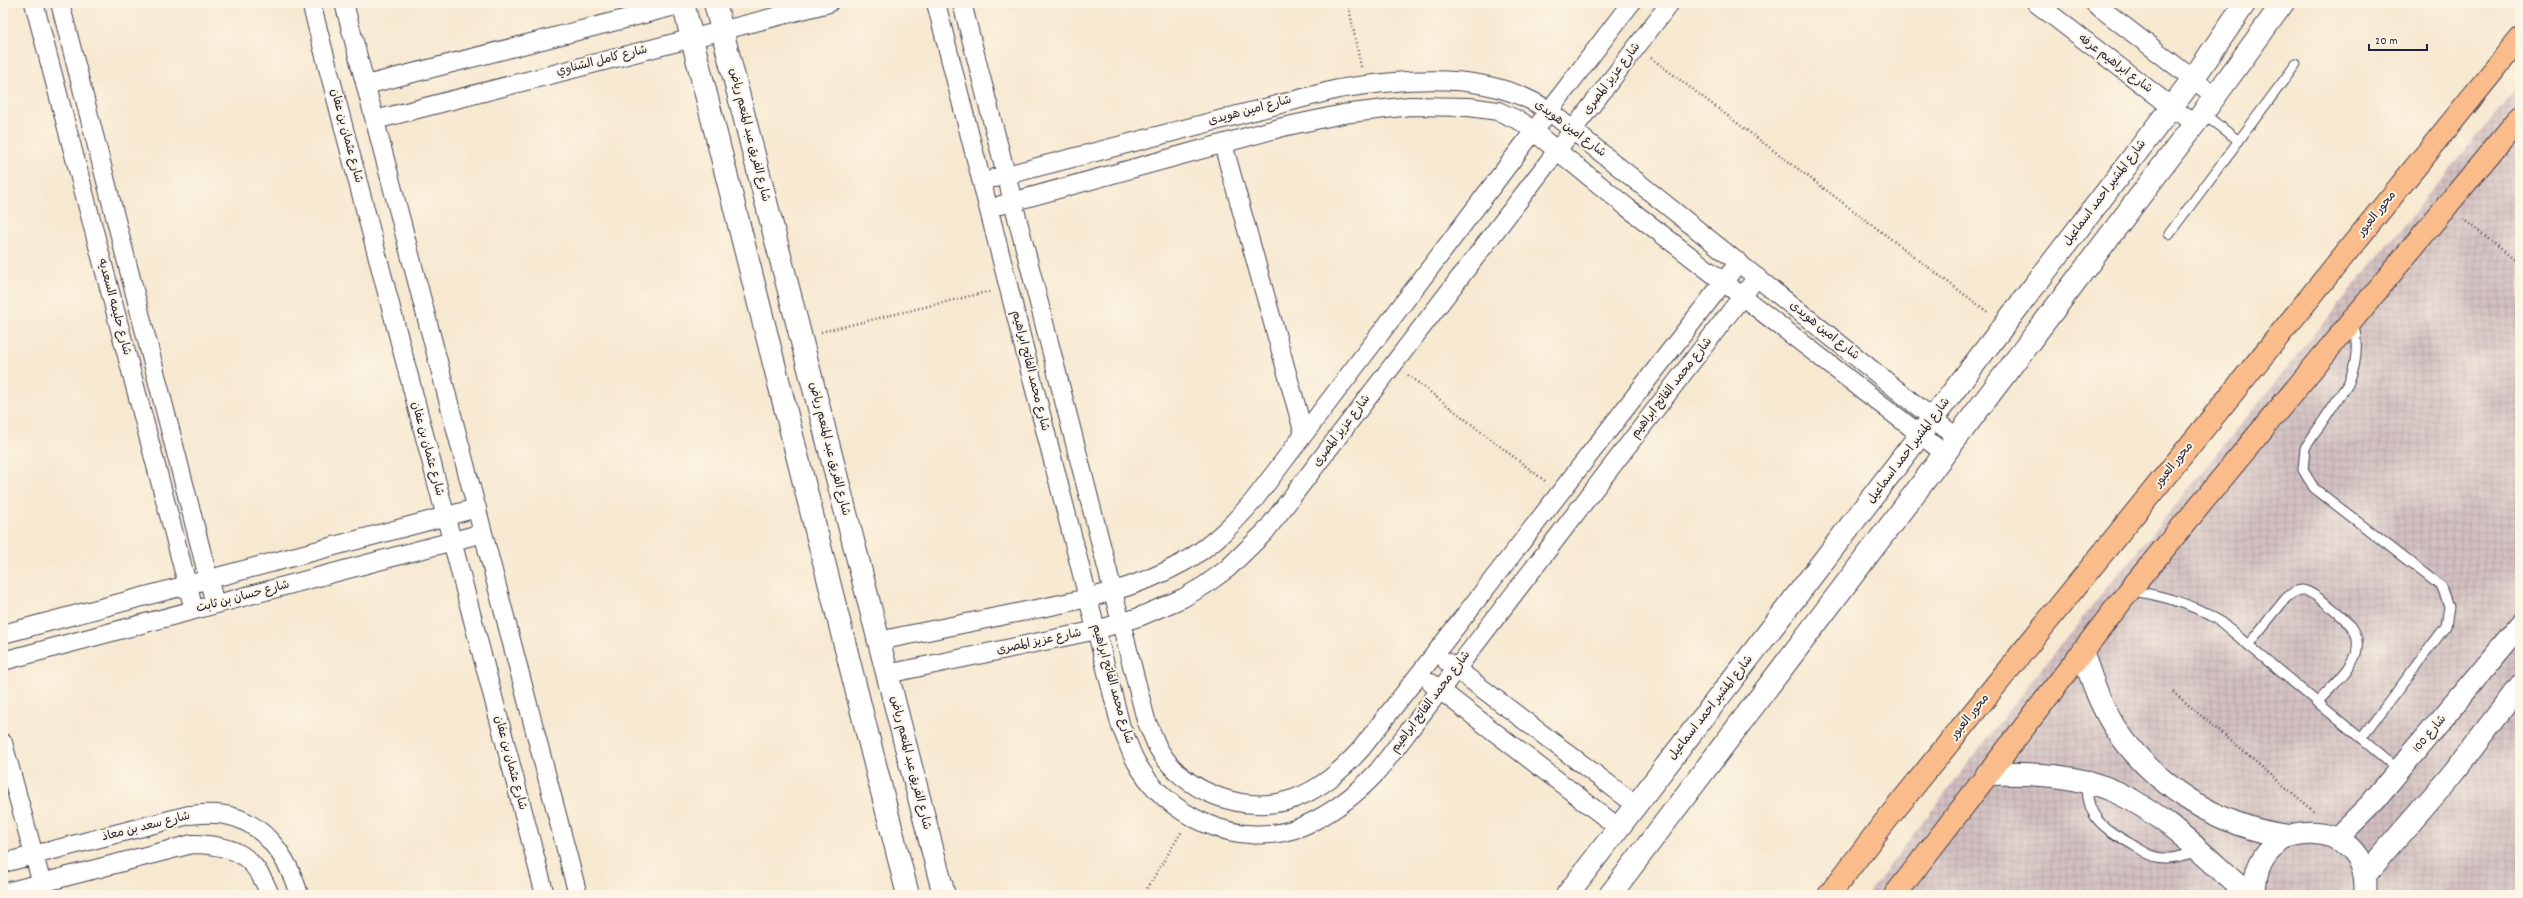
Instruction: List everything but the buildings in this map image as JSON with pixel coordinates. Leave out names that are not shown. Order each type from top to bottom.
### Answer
[{"type":"highway","name":"محور العبور","points":[[1830,895],[1884,823],[2520,38]]},
{"type":"highway","points":[[1895,895],[1909,885],[1987,774],[2130,591],[2520,117]]},
{"type":"street","name":"شارع حليمه السعديه","points":[[34,3],[194,610]]},
{"type":"street","name":"شارع حليمه السعديه","points":[[60,3],[215,604]]},
{"type":"street","name":"شارع عثمان بن عفان","points":[[311,3],[444,517],[545,895]]},
{"type":"street","points":[[344,3],[578,895]]},
{"type":"street","points":[[366,85],[684,3],[908,895]]},
{"type":"street","name":"شارع الفريق عبد المنعم رياض","points":[[715,3],[944,895]]},
{"type":"street","name":"شارع كامل الشناوي","points":[[375,120],[829,3]]},
{"type":"street","name":"شارع محمد الفاتح ابراهيم","points":[[936,3],[1122,727],[1134,758],[1148,780],[1167,801],[1191,817],[1234,832],[1268,833],[1301,826],[1332,811],[1350,799],[1378,771],[1757,277]]},
{"type":"street","name":"شارع محمد الفاتح ابراهيم","points":[[962,3],[1146,720],[1159,748],[1178,773],[1203,791],[1232,802],[1263,804],[1293,799],[1321,786],[1343,769],[1362,749],[1739,262]]},
{"type":"street","points":[[878,641],[1089,598],[1113,591],[1182,563],[1209,546],[1233,524],[1254,500],[1632,3]]},
{"type":"street","name":"شارع عزيز المصرى","points":[[887,674],[1121,624],[1183,598],[1206,585],[1247,552],[1265,532],[1670,3]]},
{"type":"street","name":"شارع ابراهيم عرفه","points":[[2036,3],[2171,106],[2204,111]]},
{"type":"street","points":[[2094,3],[2193,79],[2204,111]]},
{"type":"street","name":"شارع المشير احمد اسماعيل","points":[[1567,895],[2193,79],[2245,3]]},
{"type":"street","points":[[1610,895],[2204,111],[2283,3]]},
{"type":"street","name":"شارع امين هويدى","points":[[982,181],[1295,99],[1365,85],[1424,82],[1470,84],[1519,94],[1549,111],[1739,262],[1927,427]]},
{"type":"street","name":"شارع امين هويدى","points":[[988,208],[1223,144],[1343,114],[1410,106],[1485,108],[1510,116],[1534,131],[1628,208],[1742,297],[1927,427],[1950,445]]},
{"type":"street","points":[[1223,144],[1304,434]]},
{"type":"street","points":[[1628,208],[1645,187]]},
{"type":"street","points":[[1669,352],[1688,367]]},
{"type":"street","points":[[3,634],[477,508]]},
{"type":"street","name":"شارع حسان بن ثابت","points":[[3,661],[483,533]]},
{"type":"street","name":"شارع 100","points":[[2329,835],[2370,805],[2400,771],[2520,625]]},
{"type":"street","points":[[2082,651],[2095,690],[2114,726],[2139,758],[2169,786],[2203,808],[2240,825],[2288,836]]},
{"type":"street","points":[[1435,653],[1636,805]]},
{"type":"street","points":[[1419,674],[1618,828]]},
{"type":"street","points":[[2365,885],[2520,686]]},
{"type":"street","points":[[1534,763],[1551,741]]},
{"type":"street","points":[[3,743],[43,889]]},
{"type":"street","points":[[1987,774],[2020,773],[2053,776],[2087,783],[2118,793],[2144,807],[2170,826],[2250,895]]},
{"type":"street","name":"شارع سعد بن معاذ","points":[[3,862],[189,815],[218,814],[244,821],[268,837],[286,860],[299,895]]},
{"type":"street","points":[[2255,895],[2254,881],[2260,862],[2272,846],[2288,836],[2306,831],[2329,835],[2349,848],[2359,860],[2365,885]]},
{"type":"street","points":[[3,862],[9,893],[43,889],[192,844],[219,844],[244,856],[262,875],[270,895]]},
{"type":"lane","points":[[2170,234],[2296,64]]},
{"type":"lane","points":[[2204,111],[2239,141]]},
{"type":"lane","points":[[2353,320],[2357,345],[2354,370],[2349,382],[2305,448],[2302,470],[2314,488],[2442,587],[2449,606],[2446,626],[2361,739]]},
{"type":"lane","points":[[2248,645],[2286,598],[2293,592],[2302,590],[2312,592],[2350,625],[2357,637],[2357,650],[2352,662],[2317,702]]},
{"type":"lane","points":[[2130,591],[2160,595],[2190,604],[2217,619],[2400,771]]},
{"type":"lane","points":[[2087,783],[2090,807],[2095,818],[2113,834],[2154,857],[2166,859],[2199,852]]},
{"type":"path","points":[[1348,3],[1365,85]]},
{"type":"path","points":[[1636,47],[2005,325]]},
{"type":"path","points":[[2447,206],[2520,264]]},
{"type":"path","points":[[801,337],[1009,287]]},
{"type":"path","points":[[1394,363],[1560,493]]},
{"type":"path","points":[[2173,692],[2308,805],[2329,835]]},
{"type":"path","points":[[1143,895],[1191,817]]},
{"type":"shaded area","points":[[2520,83],[2520,895],[1867,895],[2035,676]]}]
